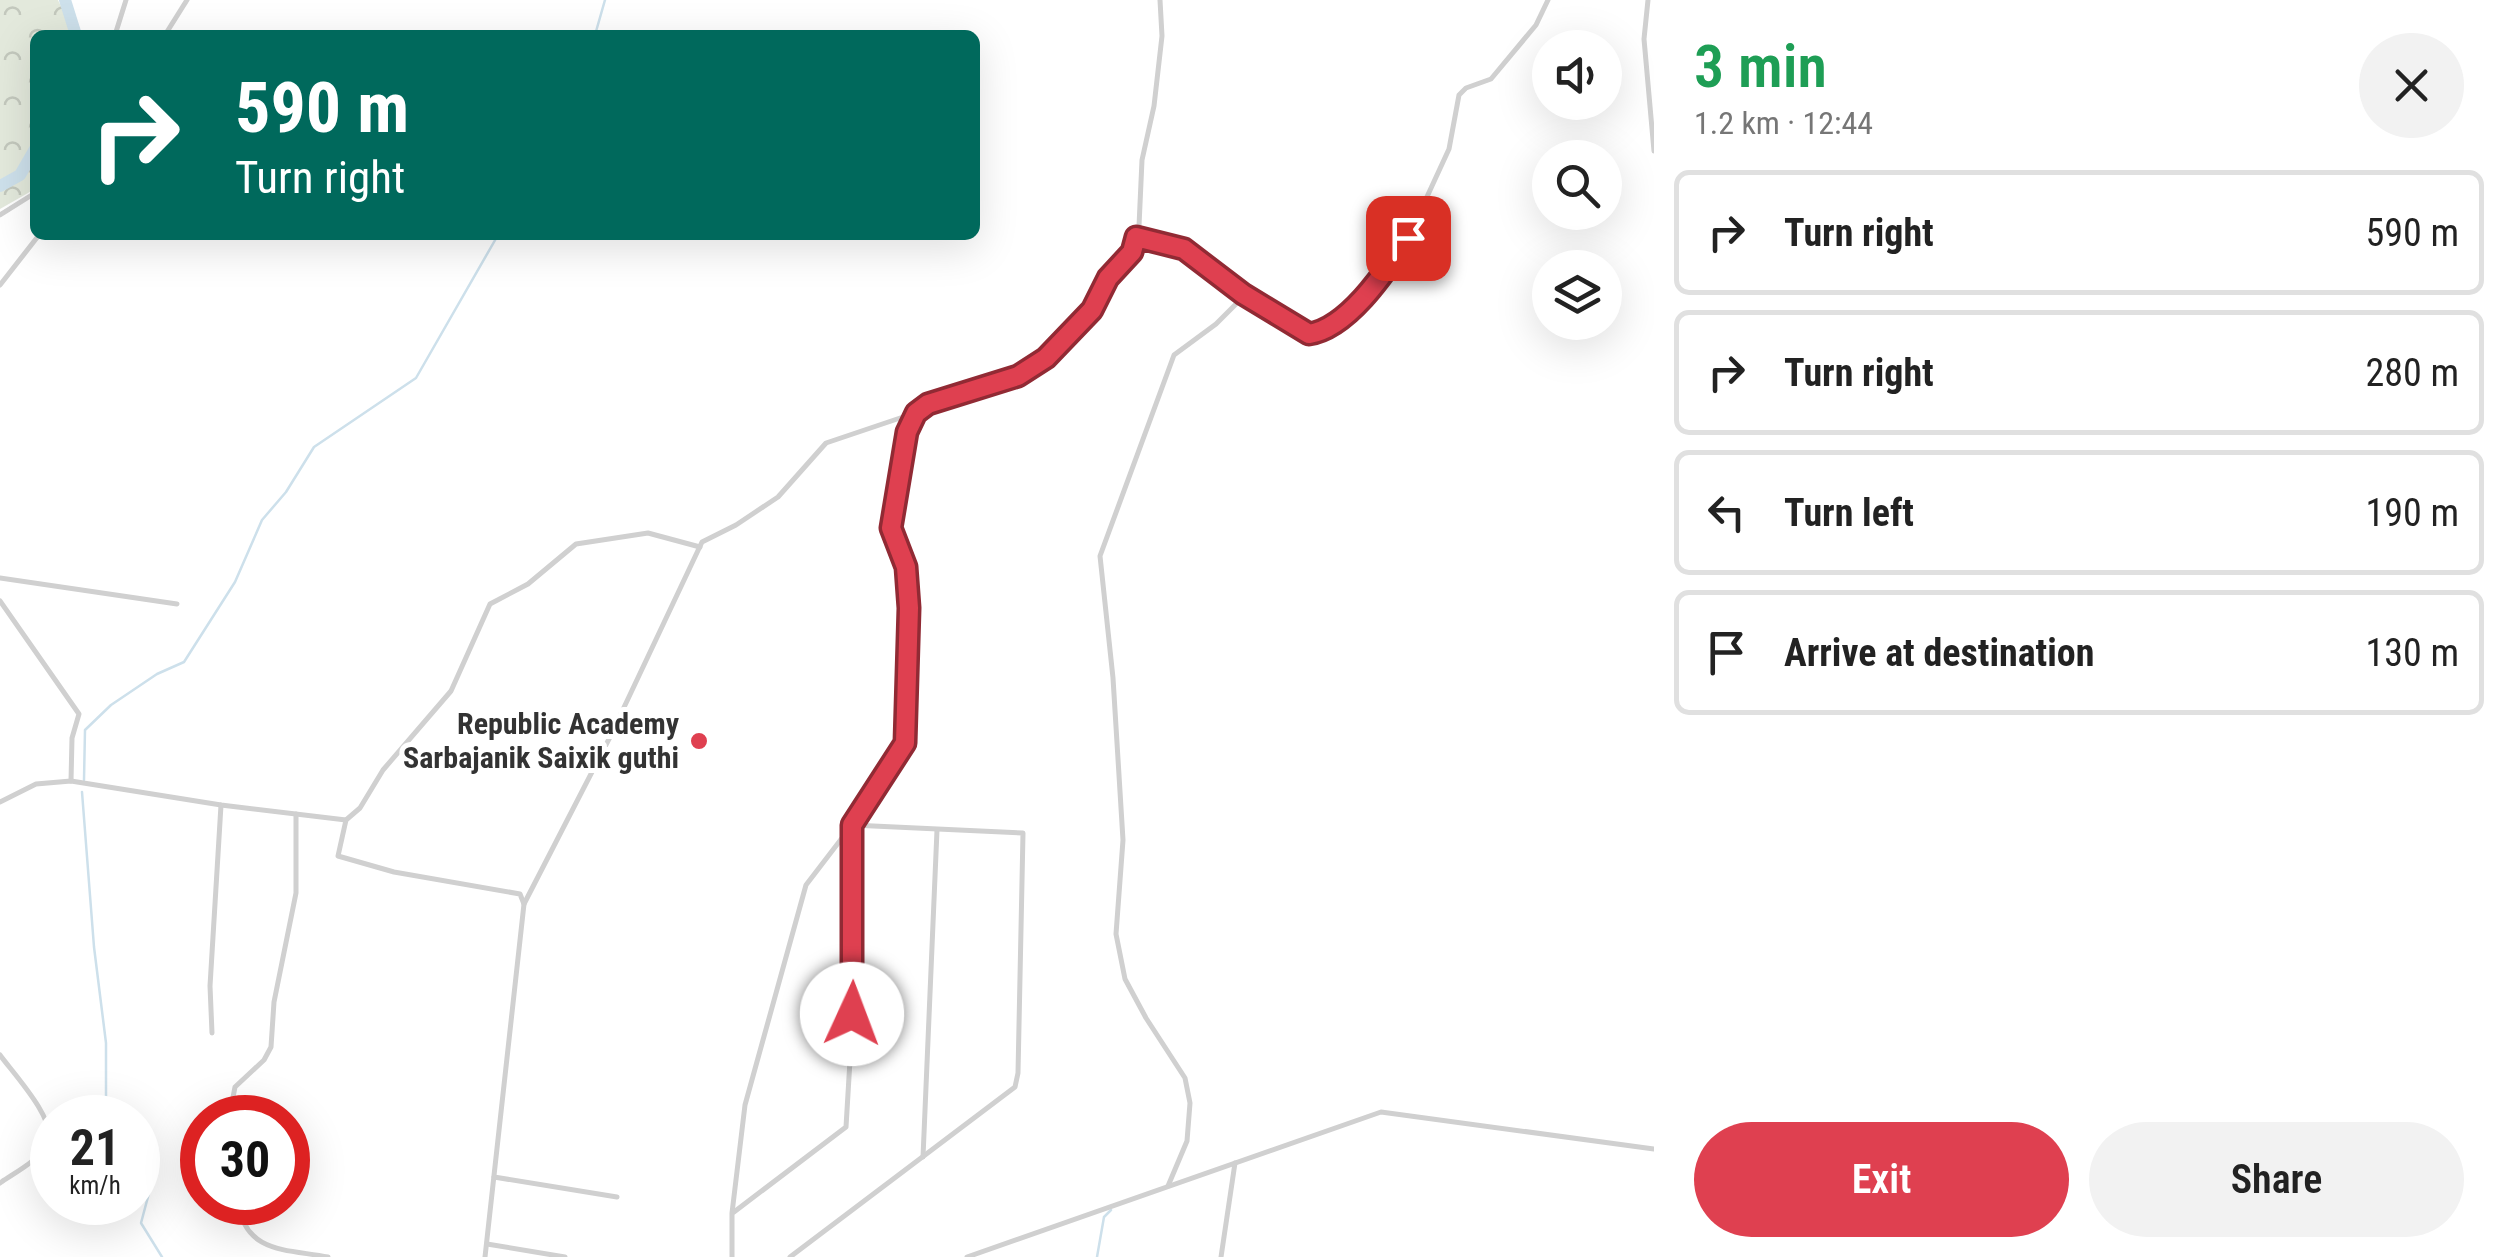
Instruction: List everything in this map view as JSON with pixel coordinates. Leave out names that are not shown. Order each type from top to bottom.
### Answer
[{"type":"street","points":[[117,30],[126,0]]},
{"type":"street","points":[[168,30],[187,0]]},
{"type":"street","points":[[485,1257],[524,904],[610,737],[702,542],[778,497],[826,443],[916,413],[928,404],[1018,376],[1046,358],[1092,310],[1108,278],[1132,252],[1136,237],[1142,160],[1154,106],[1162,36],[1160,0]]},
{"type":"street","points":[[1136,237],[1184,249],[1245,295],[1309,334],[1320,332],[1378,282],[1408,238],[1449,149],[1459,95],[1466,88],[1491,79],[1536,26],[1548,0]]},
{"type":"street","points":[[1650,1],[1644,39],[1654,152]]},
{"type":"street","points":[[0,215],[30,196]]},
{"type":"street","points":[[0,285],[34,240]]},
{"type":"street","points":[[1168,1186],[1187,1141],[1190,1103],[1186,1078],[1125,978],[1116,934],[1123,840],[1114,678],[1100,556],[1174,355],[1216,324],[1245,295]]},
{"type":"street","points":[[732,1257],[732,1213],[745,1105],[806,885],[852,825],[905,743],[909,608],[906,567],[891,528],[907,432],[916,413]]},
{"type":"street","points":[[524,904],[520,894],[394,872],[338,856],[346,820],[360,808],[384,770],[451,691],[490,604],[528,584],[576,544],[648,533],[700,547]]},
{"type":"street","points":[[0,578],[176,604]]},
{"type":"street","points":[[0,601],[78,714],[72,738],[71,781]]},
{"type":"street","points":[[0,619],[8,613]]},
{"type":"street","points":[[0,802],[36,784],[71,781],[346,820]]},
{"type":"street","points":[[212,1032],[210,986],[220,805]]},
{"type":"street","points":[[234,1095],[236,1087],[264,1060],[271,1047],[274,1002],[296,892],[296,814]]},
{"type":"street","points":[[790,1257],[1015,1087],[1018,1074],[1025,835],[852,825]]},
{"type":"street","points":[[732,1213],[846,1126],[855,976],[852,825]]},
{"type":"street","points":[[924,1157],[938,830]]},
{"type":"street","points":[[0,1055],[50,1124],[48,1142],[40,1153],[0,1183]]},
{"type":"street","points":[[967,1257],[1381,1112],[1654,1149]]},
{"type":"street","points":[[1221,1257],[1235,1163]]},
{"type":"street","points":[[494,1177],[617,1197]]},
{"type":"street","points":[[246,1225],[260,1244],[328,1257]]},
{"type":"street","points":[[487,1244],[565,1257]]},
{"type":"green space","points":[[0,0],[58,0],[73,30],[30,30],[30,192],[0,209]]},
{"type":"waterway","points":[[65,0],[74,30]]},
{"type":"waterway","points":[[596,30],[605,0]]},
{"type":"waterway","points":[[0,186],[20,175],[30,158]]},
{"type":"waterway","points":[[84,780],[85,730],[111,705],[157,674],[184,662],[235,582],[262,520],[286,492],[314,447],[416,378],[495,240]]},
{"type":"waterway","points":[[82,792],[106,1043],[106,1095]]},
{"type":"waterway","points":[[1097,1257],[1104,1217],[1111,1210]]},
{"type":"waterway","points":[[142,1225],[162,1257]]},
{"type":"place","name":"Republic Academy Sarbajanik Saixik guthi","points":[[699,741]]},
{"type":"route","points":[[852,1014],[852,825],[905,743],[909,608],[906,567],[891,528],[907,432],[916,413],[928,404],[1018,376],[1046,358],[1092,310],[1108,278],[1132,252],[1136,237],[1184,249],[1243,294],[1309,334],[1320,332],[1356,304],[1378,282],[1408,238]]}]
